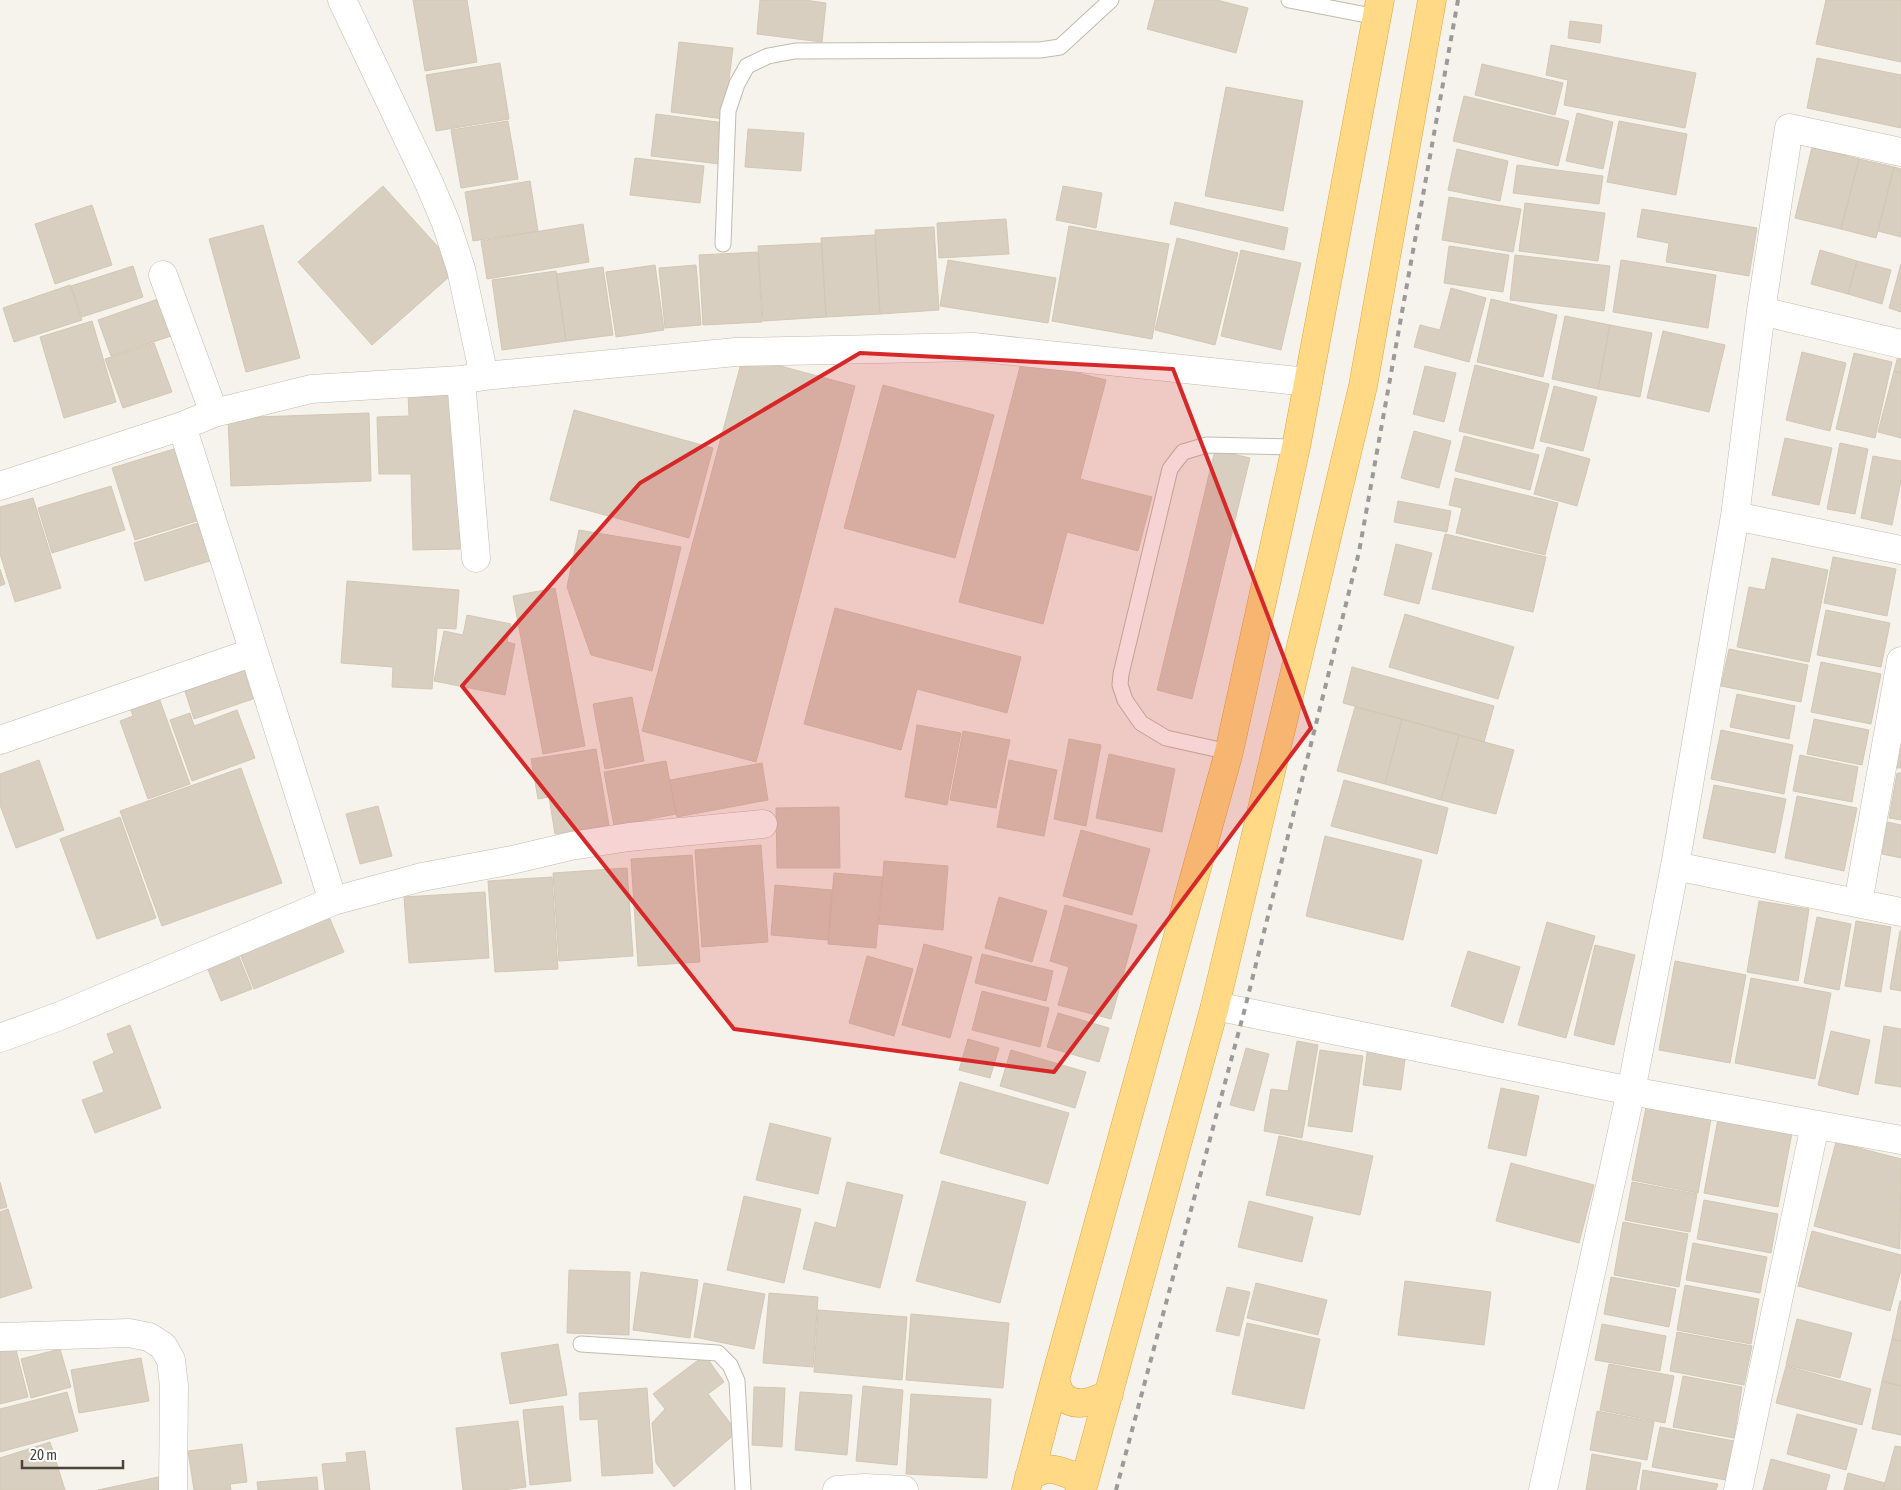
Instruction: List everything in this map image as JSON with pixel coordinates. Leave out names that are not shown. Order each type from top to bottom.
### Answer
[{"type":"highway","points":[[1082,1490],[1110,1394],[1215,1006],[1363,386],[1432,0]]},
{"type":"highway","points":[[1028,1483],[1229,752],[1296,447],[1379,8]]},
{"type":"highway","points":[[1055,1380],[1062,1395],[1078,1403],[1094,1402],[1110,1394]]},
{"type":"highway","points":[[1028,1483],[1039,1470],[1055,1469],[1074,1476],[1082,1490]]},
{"type":"street","points":[[342,0],[429,183],[446,223],[461,269],[473,378],[476,558]]},
{"type":"street","points":[[1543,1490],[1631,1091],[1675,866],[1735,516],[1761,311],[1789,128],[1901,152]]},
{"type":"street","points":[[163,275],[214,413]]},
{"type":"street","points":[[1761,311],[1901,344]]},
{"type":"street","points":[[0,486],[182,426],[214,413],[311,389],[473,378],[736,352],[973,347],[1308,382]]},
{"type":"street","points":[[182,426],[333,900]]},
{"type":"street","points":[[1735,516],[1901,550]]},
{"type":"street","points":[[0,740],[254,652]]},
{"type":"street","points":[[1858,903],[1901,661]]},
{"type":"street","points":[[0,1038],[70,1012],[333,900],[422,877],[581,845],[688,830],[763,824]]},
{"type":"street","points":[[1675,866],[1901,912]]},
{"type":"street","points":[[1215,1006],[1631,1091],[1901,1140]]},
{"type":"street","points":[[1738,1490],[1815,1125]]},
{"type":"street","points":[[0,1337],[129,1333],[149,1337],[163,1346],[171,1360],[174,1386],[173,1490]]},
{"type":"street","points":[[837,1490],[864,1488],[904,1490]]},
{"type":"lane","points":[[723,244],[728,111],[736,84],[747,66],[768,56],[795,50],[1040,50],[1060,46],[1111,0]]},
{"type":"lane","points":[[1289,0],[1379,8]]},
{"type":"lane","points":[[1229,752],[1166,738],[1141,723],[1125,700],[1120,685],[1120,674],[1170,469],[1183,452],[1207,445],[1296,447]]},
{"type":"lane","points":[[581,1344],[718,1354],[730,1365],[737,1381],[743,1490]]},
{"type":"highlighted area","points":[[860,353],[1173,369],[1311,728],[1054,1072],[734,1029],[462,686],[640,483]]},
{"type":"building","points":[[413,0],[467,0],[477,62],[425,71]]},
{"type":"building","points":[[760,0],[804,0],[826,3],[822,42],[757,34]]},
{"type":"building","points":[[1155,0],[1217,0],[1248,8],[1236,53],[1147,29]]},
{"type":"building","points":[[1826,0],[1901,0],[1901,62],[1816,44]]},
{"type":"building","points":[[1570,21],[1602,25],[1600,43],[1568,38]]},
{"type":"building","points":[[679,42],[733,48],[724,119],[671,112]]},
{"type":"building","points":[[1551,45],[1696,73],[1685,128],[1564,105],[1568,80],[1546,75]]},
{"type":"building","points":[[1817,58],[1901,75],[1901,128],[1807,108]]},
{"type":"building","points":[[500,63],[509,119],[436,131],[426,75]]},
{"type":"building","points":[[1482,64],[1563,83],[1555,115],[1475,95]]},
{"type":"building","points":[[1226,87],[1303,101],[1283,211],[1205,196]]},
{"type":"building","points":[[1464,96],[1569,121],[1558,166],[1453,141]]},
{"type":"building","points":[[1577,113],[1613,122],[1603,169],[1566,161]]},
{"type":"building","points":[[656,114],[725,123],[720,164],[651,156]]},
{"type":"building","points":[[508,121],[518,179],[461,188],[451,130]]},
{"type":"building","points":[[1619,121],[1687,134],[1676,195],[1607,182]]},
{"type":"building","points":[[748,129],[804,133],[801,171],[745,167]]},
{"type":"building","points":[[1812,147],[1859,159],[1841,229],[1795,218]]},
{"type":"building","points":[[1457,149],[1508,161],[1500,201],[1448,190]]},
{"type":"building","points":[[635,158],[704,166],[700,203],[630,195]]},
{"type":"building","points":[[1859,159],[1894,167],[1876,238],[1841,229]]},
{"type":"building","points":[[1517,165],[1603,176],[1599,204],[1513,193]]},
{"type":"building","points":[[1894,167],[1901,169],[1901,237],[1878,231]]},
{"type":"building","points":[[530,181],[538,231],[473,241],[465,192]]},
{"type":"building","points":[[383,186],[458,269],[372,345],[298,262]]},
{"type":"building","points":[[1063,186],[1102,193],[1096,228],[1056,220]]},
{"type":"building","points":[[1449,197],[1521,209],[1513,252],[1442,240]]},
{"type":"building","points":[[1175,202],[1288,228],[1284,250],[1170,224]]},
{"type":"building","points":[[1525,203],[1605,213],[1598,261],[1519,251]]},
{"type":"building","points":[[92,205],[112,265],[55,284],[35,224]]},
{"type":"building","points":[[1642,209],[1757,228],[1749,276],[1666,262],[1669,243],[1637,237]]},
{"type":"building","points":[[1006,219],[1009,254],[939,258],[937,223]]},
{"type":"building","points":[[583,224],[589,262],[487,279],[481,241]]},
{"type":"building","points":[[263,225],[300,358],[246,372],[209,239]]},
{"type":"building","points":[[1069,226],[1169,244],[1152,339],[1052,321]]},
{"type":"building","points":[[934,227],[939,310],[880,314],[875,230]]},
{"type":"building","points":[[875,235],[880,314],[826,317],[821,238]]},
{"type":"building","points":[[1177,238],[1238,253],[1215,345],[1155,330]]},
{"type":"building","points":[[822,243],[826,317],[763,321],[758,246]]},
{"type":"building","points":[[1449,246],[1509,255],[1503,292],[1444,283]]},
{"type":"building","points":[[1241,250],[1301,263],[1281,350],[1221,336]]},
{"type":"building","points":[[1820,250],[1857,261],[1848,294],[1811,284]]},
{"type":"building","points":[[758,252],[762,322],[703,325],[699,255]]},
{"type":"building","points":[[1515,255],[1610,266],[1604,311],[1510,300]]},
{"type":"building","points":[[948,260],[1056,278],[1048,323],[940,306]]},
{"type":"building","points":[[1621,260],[1716,275],[1708,328],[1613,312]]},
{"type":"building","points":[[1857,261],[1891,270],[1882,304],[1848,294]]},
{"type":"building","points":[[1901,264],[1901,312],[1889,308]]},
{"type":"building","points":[[655,265],[664,330],[616,337],[606,272]]},
{"type":"building","points":[[696,265],[701,325],[665,328],[659,268]]},
{"type":"building","points":[[133,266],[143,297],[82,317],[71,286]]},
{"type":"building","points":[[603,267],[613,335],[566,341],[556,274]]},
{"type":"building","points":[[556,271],[566,341],[502,350],[492,280]]},
{"type":"building","points":[[70,285],[82,320],[14,342],[3,308]]},
{"type":"building","points":[[1451,288],[1486,298],[1469,362],[1414,347],[1420,325],[1440,330]]},
{"type":"building","points":[[158,299],[171,336],[111,356],[98,320]]},
{"type":"building","points":[[1491,299],[1557,315],[1543,377],[1477,362]]},
{"type":"building","points":[[1565,316],[1610,325],[1598,389],[1552,379]]},
{"type":"building","points":[[92,321],[116,402],[64,418],[40,337]]},
{"type":"building","points":[[1610,325],[1652,333],[1640,397],[1598,389]]},
{"type":"building","points":[[1663,331],[1725,345],[1709,412],[1647,398]]},
{"type":"building","points":[[154,343],[172,392],[123,408],[105,359]]},
{"type":"building","points":[[1901,348],[1901,373],[1894,371]]},
{"type":"building","points":[[1802,352],[1846,363],[1830,431],[1786,420]]},
{"type":"building","points":[[1854,353],[1892,362],[1875,438],[1836,429]]},
{"type":"building","points":[[743,356],[855,386],[756,762],[642,731]]},
{"type":"building","points":[[1022,359],[1106,380],[1080,479],[1152,497],[1138,551],[1067,532],[1043,624],[959,602]]},
{"type":"building","points":[[1475,365],[1549,384],[1533,449],[1459,431]]},
{"type":"building","points":[[1425,366],[1456,373],[1444,422],[1413,414]]},
{"type":"building","points":[[1894,371],[1901,373],[1901,438],[1878,432]]},
{"type":"building","points":[[883,385],[994,415],[955,558],[844,528]]},
{"type":"building","points":[[1554,386],[1597,397],[1583,451],[1540,441]]},
{"type":"building","points":[[456,391],[460,549],[413,550],[411,474],[379,474],[377,417],[409,416],[408,392]]},
{"type":"building","points":[[574,410],[713,448],[689,538],[550,500]]},
{"type":"building","points":[[369,413],[371,481],[231,486],[228,418]]},
{"type":"building","points":[[1414,431],[1451,441],[1439,488],[1401,478]]},
{"type":"building","points":[[1464,436],[1539,455],[1530,490],[1455,471]]},
{"type":"building","points":[[1785,438],[1832,448],[1819,505],[1772,495]]},
{"type":"building","points":[[1840,443],[1868,449],[1855,514],[1827,509]]},
{"type":"building","points":[[1547,447],[1590,459],[1577,506],[1534,494]]},
{"type":"building","points":[[177,448],[200,520],[135,540],[112,468]]},
{"type":"building","points":[[1215,450],[1250,458],[1192,699],[1157,690]]},
{"type":"building","points":[[1873,456],[1901,461],[1901,481],[1892,525],[1861,518]]},
{"type":"building","points":[[1455,478],[1558,503],[1545,555],[1456,533],[1462,508],[1449,505]]},
{"type":"building","points":[[111,486],[125,530],[52,553],[38,508]]},
{"type":"building","points":[[33,498],[61,588],[15,602],[0,554],[0,507]]},
{"type":"building","points":[[1398,501],[1451,511],[1447,532],[1394,522]]},
{"type":"building","points":[[201,522],[213,560],[145,581],[134,543]]},
{"type":"building","points":[[579,530],[681,547],[652,671],[591,655],[567,587]]},
{"type":"building","points":[[1445,534],[1546,557],[1533,612],[1432,589]]},
{"type":"building","points":[[1396,544],[1432,553],[1419,604],[1384,595]]},
{"type":"building","points":[[1833,557],[1896,569],[1887,616],[1824,603]]},
{"type":"building","points":[[1772,558],[1828,570],[1809,662],[1737,647],[1749,587],[1765,590]]},
{"type":"building","points":[[0,569],[5,584],[0,586]]},
{"type":"building","points":[[347,581],[459,590],[456,629],[437,628],[432,689],[392,687],[393,667],[341,663]]},
{"type":"building","points":[[555,588],[585,746],[543,754],[513,596]]},
{"type":"building","points":[[835,608],[1021,657],[1007,713],[917,689],[901,750],[804,724]]},
{"type":"building","points":[[1826,610],[1890,623],[1881,667],[1817,655]]},
{"type":"building","points":[[1405,614],[1514,647],[1498,699],[1389,667]]},
{"type":"building","points":[[467,615],[511,624],[507,642],[515,644],[505,695],[434,681],[444,631],[463,635]]},
{"type":"building","points":[[1729,649],[1808,665],[1801,702],[1721,686]]},
{"type":"building","points":[[241,660],[253,699],[194,719],[181,679]]},
{"type":"building","points":[[1821,662],[1881,674],[1871,724],[1811,712]]},
{"type":"building","points":[[1352,667],[1494,706],[1484,742],[1343,703]]},
{"type":"building","points":[[1737,694],[1795,706],[1789,739],[1730,727]]},
{"type":"building","points":[[158,695],[190,784],[148,799],[120,721],[133,716],[129,705]]},
{"type":"building","points":[[632,697],[644,761],[605,769],[593,704]]},
{"type":"building","points":[[1355,707],[1402,719],[1385,784],[1337,771]]},
{"type":"building","points":[[237,710],[255,758],[192,781],[170,720],[190,713],[194,726]]},
{"type":"building","points":[[1402,719],[1459,735],[1441,800],[1385,784]]},
{"type":"building","points":[[1814,719],[1869,730],[1862,765],[1807,754]]},
{"type":"building","points":[[917,725],[961,733],[947,805],[905,797]]},
{"type":"building","points":[[1721,730],[1793,745],[1784,794],[1711,779]]},
{"type":"building","points":[[963,731],[1010,740],[996,808],[950,800]]},
{"type":"building","points":[[1459,735],[1514,750],[1496,814],[1441,800]]},
{"type":"building","points":[[1069,739],[1101,745],[1086,826],[1054,819]]},
{"type":"building","points":[[1901,748],[1901,768],[1897,768]]},
{"type":"building","points":[[596,749],[609,825],[555,834],[549,797],[538,799],[531,759]]},
{"type":"building","points":[[1109,754],[1175,769],[1162,832],[1096,818]]},
{"type":"building","points":[[1800,755],[1858,767],[1852,802],[1793,791]]},
{"type":"building","points":[[39,760],[64,830],[16,848],[0,805],[0,774]]},
{"type":"building","points":[[1009,760],[1057,770],[1044,836],[997,827]]},
{"type":"building","points":[[666,761],[676,814],[614,826],[604,772]]},
{"type":"building","points":[[762,763],[768,800],[677,817],[670,780]]},
{"type":"building","points":[[241,768],[282,883],[162,926],[120,811]]},
{"type":"building","points":[[1897,773],[1901,773],[1901,820],[1889,818]]},
{"type":"building","points":[[1344,780],[1448,808],[1437,854],[1331,826]]},
{"type":"building","points":[[1714,785],[1786,799],[1775,853],[1703,838]]},
{"type":"building","points":[[1797,796],[1857,808],[1844,871],[1785,858]]},
{"type":"building","points":[[378,806],[392,856],[360,864],[346,814]]},
{"type":"building","points":[[839,807],[840,868],[777,868],[776,808]]},
{"type":"building","points":[[120,817],[156,918],[97,939],[60,839]]},
{"type":"building","points":[[1887,822],[1901,825],[1901,858],[1882,854]]},
{"type":"building","points":[[1081,830],[1150,849],[1132,915],[1063,896]]},
{"type":"building","points":[[1325,836],[1422,860],[1403,940],[1306,916]]},
{"type":"building","points":[[761,845],[768,942],[702,947],[695,850]]},
{"type":"building","points":[[692,855],[700,962],[638,966],[631,859]]},
{"type":"building","points":[[884,861],[948,866],[943,930],[879,924]]},
{"type":"building","points":[[627,868],[633,956],[559,961],[553,873]]},
{"type":"building","points":[[834,873],[882,877],[876,948],[828,944]]},
{"type":"building","points":[[552,877],[558,969],[495,972],[488,881]]},
{"type":"building","points":[[775,885],[832,890],[828,940],[771,935]]},
{"type":"building","points":[[485,892],[489,958],[409,963],[404,897]]},
{"type":"building","points":[[999,897],[1047,911],[1032,962],[985,948]]},
{"type":"building","points":[[1759,901],[1809,909],[1798,981],[1747,972]]},
{"type":"building","points":[[1065,905],[1137,925],[1111,1019],[1058,1005],[1069,967],[1050,961]]},
{"type":"building","points":[[327,912],[344,952],[254,989],[238,949]]},
{"type":"building","points":[[1817,917],[1851,924],[1839,990],[1804,983]]},
{"type":"building","points":[[1856,921],[1891,927],[1881,992],[1845,986]]},
{"type":"building","points":[[1547,922],[1595,936],[1566,1038],[1518,1025]]},
{"type":"building","points":[[1901,931],[1901,991],[1890,989]]},
{"type":"building","points":[[924,944],[972,957],[950,1038],[902,1025]]},
{"type":"building","points":[[1595,945],[1635,955],[1614,1045],[1574,1035]]},
{"type":"building","points":[[235,947],[252,989],[221,1001],[204,960]]},
{"type":"building","points":[[1468,951],[1520,967],[1503,1023],[1451,1006]]},
{"type":"building","points":[[982,954],[1053,971],[1046,1001],[975,983]]},
{"type":"building","points":[[867,956],[913,969],[894,1036],[849,1023]]},
{"type":"building","points":[[1675,961],[1746,975],[1730,1063],[1659,1050]]},
{"type":"building","points":[[1751,978],[1831,993],[1815,1079],[1735,1063]]},
{"type":"building","points":[[982,991],[1049,1008],[1040,1047],[972,1030]]},
{"type":"building","points":[[1058,1013],[1109,1028],[1099,1062],[1047,1047]]},
{"type":"building","points":[[130,1025],[161,1108],[95,1133],[82,1100],[104,1092],[93,1062],[114,1053],[107,1034]]},
{"type":"building","points":[[1884,1026],[1901,1029],[1901,1087],[1875,1083]]},
{"type":"building","points":[[1831,1031],[1870,1040],[1858,1095],[1818,1085]]},
{"type":"building","points":[[968,1039],[999,1048],[990,1078],[959,1070]]},
{"type":"building","points":[[1297,1041],[1318,1045],[1302,1138],[1264,1131],[1271,1089],[1288,1091]]},
{"type":"building","points":[[1368,1046],[1406,1051],[1401,1090],[1363,1085]]},
{"type":"building","points":[[1246,1048],[1269,1054],[1254,1111],[1230,1105]]},
{"type":"building","points":[[1011,1050],[1086,1072],[1075,1108],[1000,1086]]},
{"type":"building","points":[[1320,1050],[1363,1056],[1352,1132],[1308,1126]]},
{"type":"building","points":[[960,1082],[1069,1113],[1048,1184],[940,1153]]},
{"type":"building","points":[[1501,1088],[1539,1096],[1526,1156],[1488,1148]]},
{"type":"building","points":[[1646,1107],[1711,1119],[1698,1193],[1632,1180]]},
{"type":"building","points":[[1718,1119],[1792,1133],[1778,1207],[1704,1193]]},
{"type":"building","points":[[770,1123],[831,1138],[818,1194],[756,1180]]},
{"type":"building","points":[[1279,1136],[1373,1156],[1360,1215],[1266,1195]]},
{"type":"building","points":[[1836,1142],[1901,1159],[1900,1249],[1814,1226]]},
{"type":"building","points":[[1511,1163],[1594,1185],[1579,1243],[1496,1221]]},
{"type":"building","points":[[942,1181],[1026,1202],[1000,1303],[916,1281]]},
{"type":"building","points":[[0,1182],[7,1207],[0,1209]]},
{"type":"building","points":[[847,1182],[903,1195],[880,1288],[803,1269],[815,1222],[836,1228]]},
{"type":"building","points":[[1632,1182],[1697,1194],[1690,1232],[1625,1220]]},
{"type":"building","points":[[744,1196],[801,1209],[784,1283],[727,1270]]},
{"type":"building","points":[[1704,1200],[1778,1214],[1771,1253],[1697,1239]]},
{"type":"building","points":[[1249,1201],[1313,1217],[1302,1262],[1238,1247]]},
{"type":"building","points":[[8,1209],[32,1288],[0,1298],[0,1212]]},
{"type":"building","points":[[1623,1222],[1688,1234],[1679,1287],[1614,1275]]},
{"type":"building","points":[[1812,1231],[1901,1255],[1901,1270],[1890,1311],[1798,1286]]},
{"type":"building","points":[[1693,1243],[1767,1257],[1760,1293],[1686,1280]]},
{"type":"building","points":[[569,1270],[630,1272],[629,1335],[567,1333]]},
{"type":"building","points":[[641,1272],[698,1280],[690,1338],[633,1330]]},
{"type":"building","points":[[1611,1277],[1676,1289],[1669,1327],[1604,1314]]},
{"type":"building","points":[[1405,1281],[1491,1292],[1484,1345],[1398,1335]]},
{"type":"building","points":[[704,1283],[765,1294],[754,1349],[694,1337]]},
{"type":"building","points":[[1256,1283],[1327,1300],[1318,1335],[1247,1318]]},
{"type":"building","points":[[1685,1285],[1759,1299],[1751,1344],[1677,1330]]},
{"type":"building","points":[[1227,1287],[1250,1292],[1239,1336],[1216,1331]]},
{"type":"building","points":[[769,1293],[818,1297],[813,1367],[763,1363]]},
{"type":"building","points":[[1901,1301],[1901,1341],[1892,1339]]},
{"type":"building","points":[[818,1310],[907,1317],[902,1380],[814,1372]]},
{"type":"building","points":[[911,1314],[1009,1323],[1003,1388],[906,1380]]},
{"type":"building","points":[[1797,1319],[1852,1333],[1840,1378],[1786,1365]]},
{"type":"building","points":[[1247,1323],[1320,1339],[1304,1409],[1232,1394]]},
{"type":"building","points":[[1602,1324],[1666,1336],[1660,1371],[1595,1360]]},
{"type":"building","points":[[1677,1332],[1752,1346],[1744,1385],[1670,1371]]},
{"type":"building","points":[[1892,1339],[1901,1341],[1901,1386],[1882,1381]]},
{"type":"building","points":[[14,1342],[28,1397],[0,1404],[0,1346]]},
{"type":"building","points":[[558,1344],[567,1395],[510,1404],[501,1353]]},
{"type":"building","points":[[60,1349],[71,1387],[31,1398],[21,1359]]},
{"type":"building","points":[[705,1355],[724,1382],[708,1394],[737,1432],[674,1487],[656,1463],[652,1423],[665,1409],[653,1394]]},
{"type":"building","points":[[141,1358],[149,1401],[79,1413],[71,1370]]},
{"type":"building","points":[[1609,1364],[1674,1376],[1665,1423],[1600,1410]]},
{"type":"building","points":[[1786,1366],[1871,1389],[1862,1425],[1776,1403]]},
{"type":"building","points":[[1683,1376],[1742,1387],[1734,1438],[1673,1427]]},
{"type":"building","points":[[1882,1381],[1901,1386],[1901,1435],[1872,1429]]},
{"type":"building","points":[[863,1386],[903,1390],[897,1465],[856,1461]]},
{"type":"building","points":[[754,1387],[785,1388],[782,1447],[752,1445]]},
{"type":"building","points":[[647,1388],[653,1473],[602,1476],[598,1419],[580,1420],[579,1393]]},
{"type":"building","points":[[67,1392],[78,1431],[0,1452],[0,1409]]},
{"type":"building","points":[[800,1392],[852,1395],[847,1455],[795,1450]]},
{"type":"building","points":[[911,1394],[991,1399],[987,1478],[906,1474]]},
{"type":"building","points":[[563,1406],[571,1481],[530,1485],[523,1410]]},
{"type":"building","points":[[1597,1411],[1654,1422],[1647,1460],[1590,1450]]},
{"type":"building","points":[[1797,1414],[1857,1429],[1846,1470],[1787,1454]]},
{"type":"building","points":[[518,1421],[526,1487],[503,1490],[463,1490],[456,1428]]},
{"type":"building","points":[[1660,1427],[1734,1441],[1726,1480],[1652,1467]]},
{"type":"building","points":[[50,1442],[65,1490],[0,1490],[0,1458]]},
{"type":"building","points":[[242,1444],[247,1482],[230,1484],[231,1490],[194,1490],[188,1451]]},
{"type":"building","points":[[1895,1446],[1901,1447],[1901,1490],[1883,1490]]},
{"type":"building","points":[[365,1451],[370,1490],[325,1490],[322,1464],[347,1462],[346,1453]]},
{"type":"building","points":[[1592,1454],[1641,1463],[1636,1490],[1586,1490]]},
{"type":"building","points":[[1771,1459],[1830,1475],[1826,1490],[1763,1490]]},
{"type":"building","points":[[1643,1470],[1718,1484],[1716,1490],[1640,1490]]},
{"type":"building","points":[[1848,1473],[1885,1483],[1883,1490],[1844,1490]]},
{"type":"building","points":[[163,1476],[166,1490],[98,1490]]},
{"type":"building","points":[[317,1477],[318,1490],[258,1490],[257,1482]]},
{"type":"railway","points":[[1116,1490],[1244,1012],[1359,552],[1458,0]]}]
